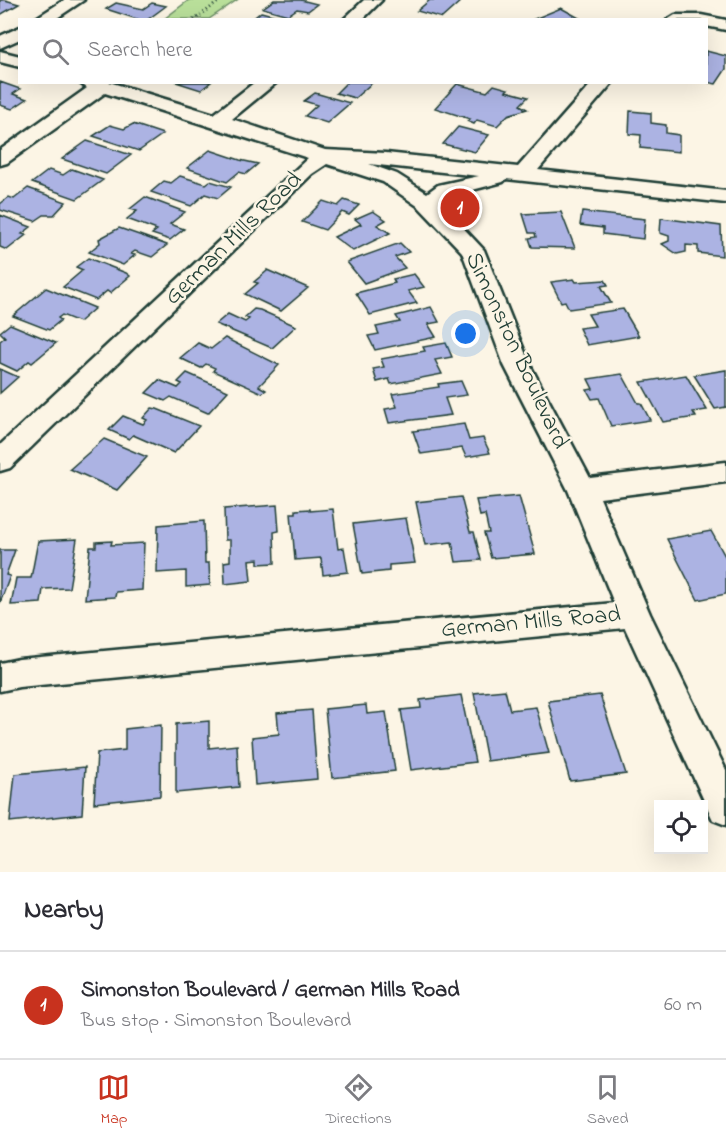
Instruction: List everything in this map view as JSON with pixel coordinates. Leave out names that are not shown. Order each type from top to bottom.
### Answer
[{"type":"street","points":[[45,18],[76,0]]},
{"type":"street","points":[[353,18],[374,0]]},
{"type":"street","points":[[708,21],[726,25]]},
{"type":"street","points":[[0,44],[18,33]]},
{"type":"street","points":[[0,56],[18,61]]},
{"type":"street","points":[[217,121],[265,84]]},
{"type":"street","points":[[524,173],[602,84]]},
{"type":"street","points":[[0,159],[94,85]]},
{"type":"street","name":"Simonston Boulevard","points":[[94,85],[217,121],[390,178],[427,202],[473,250],[517,365],[582,490],[634,614],[726,808]]},
{"type":"street","name":"German Mills Road","points":[[0,460],[148,322],[305,170],[324,156],[386,159],[524,173],[726,197]]},
{"type":"street","name":"German Mills Road","points":[[427,202],[446,190],[524,173]]},
{"type":"street","points":[[582,490],[726,472]]},
{"type":"street","name":"German Mills Road","points":[[0,678],[31,672],[634,614]]},
{"type":"path","points":[[197,18],[221,0]]},
{"type":"green space","points":[[189,0],[237,0],[210,18],[165,18]]},
{"type":"building","points":[[0,0],[5,0],[19,4],[0,15]]},
{"type":"building","points":[[274,0],[301,0],[317,4],[308,11],[297,9],[288,15],[263,8]]},
{"type":"building","points":[[430,0],[462,0],[442,18],[417,11]]},
{"type":"building","points":[[116,3],[143,9],[152,3],[166,6],[150,18],[134,18],[106,9]]},
{"type":"building","points":[[561,8],[579,18],[537,18]]},
{"type":"building","points":[[261,12],[284,18],[254,18]]},
{"type":"building","points":[[708,52],[726,56],[726,69],[716,84],[708,82]]},
{"type":"building","points":[[0,82],[20,89],[13,94],[27,99],[12,109],[0,105]]},
{"type":"building","points":[[182,84],[208,84],[201,90]]},
{"type":"building","points":[[345,84],[371,84],[355,98],[336,93]]},
{"type":"building","points":[[457,84],[487,92],[494,85],[508,89],[506,91],[528,97],[520,105],[527,109],[508,115],[497,126],[477,120],[474,124],[467,121],[470,119],[435,108]]},
{"type":"building","points":[[315,93],[350,103],[327,123],[305,116],[317,105],[304,101]]},
{"type":"building","points":[[630,111],[651,113],[651,123],[666,125],[666,133],[679,135],[679,152],[640,148],[641,135],[629,134]]},
{"type":"building","points":[[133,124],[163,134],[139,151],[93,136],[110,125],[124,129]]},
{"type":"building","points":[[458,127],[489,135],[475,152],[443,144]]},
{"type":"building","points":[[87,141],[131,155],[106,174],[62,159]]},
{"type":"building","points":[[210,150],[258,164],[246,174],[239,172],[227,182],[187,168]]},
{"type":"building","points":[[72,169],[103,180],[77,199],[32,183],[49,170],[63,175]]},
{"type":"building","points":[[180,176],[206,184],[210,181],[231,187],[218,198],[205,194],[191,206],[151,192],[164,181],[171,183]]},
{"type":"building","points":[[28,188],[66,202],[54,215],[44,215],[35,221],[0,210],[0,204],[9,197],[14,199]]},
{"type":"building","points":[[145,197],[185,212],[170,224],[184,229],[170,240],[152,234],[157,230],[127,219],[137,211],[130,209]]},
{"type":"building","points":[[344,200],[359,205],[349,215],[342,212],[325,230],[302,222],[323,201],[338,206]]},
{"type":"building","points":[[373,211],[386,220],[377,225],[390,233],[353,251],[334,237],[361,224],[355,219]]},
{"type":"building","points":[[561,212],[575,248],[532,247],[529,238],[536,237],[535,233],[529,233],[523,214]]},
{"type":"building","points":[[582,212],[645,219],[643,239],[603,234],[603,228],[580,225]]},
{"type":"building","points":[[0,215],[31,227],[22,234],[26,235],[7,250],[0,247]]},
{"type":"building","points":[[661,218],[721,226],[722,256],[698,253],[698,246],[686,245],[686,252],[677,254],[662,244],[669,241],[669,236],[660,233]]},
{"type":"building","points":[[119,228],[167,245],[152,257],[135,251],[131,254],[135,255],[123,265],[89,252],[100,243],[99,239]]},
{"type":"building","points":[[400,243],[409,252],[395,257],[405,268],[364,283],[347,262]]},
{"type":"building","points":[[88,258],[130,276],[110,293],[107,291],[96,300],[63,287],[83,270],[76,267]]},
{"type":"building","points":[[267,271],[308,288],[281,311],[245,294]]},
{"type":"building","points":[[414,274],[424,287],[408,291],[417,303],[370,315],[356,293],[395,283],[393,279]]},
{"type":"building","points":[[574,279],[576,282],[605,280],[608,285],[601,286],[611,303],[569,309],[565,301],[561,302],[551,282]]},
{"type":"building","points":[[46,288],[95,308],[79,322],[62,315],[58,318],[61,320],[49,330],[13,316]]},
{"type":"building","points":[[431,307],[439,322],[428,324],[436,337],[375,350],[368,336],[379,334],[376,327],[400,322],[396,316]]},
{"type":"building","points":[[254,309],[296,326],[272,348],[216,324],[228,314],[245,322],[249,319],[245,317]]},
{"type":"building","points":[[623,309],[639,336],[587,345],[579,328],[595,326],[588,314]]},
{"type":"building","points":[[10,324],[56,343],[32,363],[29,361],[17,371],[0,363],[0,341],[5,337],[0,332]]},
{"type":"building","points":[[225,338],[279,365],[259,386],[266,390],[262,393],[213,371],[215,368],[206,364],[201,368],[180,358],[198,343],[211,349]]},
{"type":"building","points":[[446,343],[452,357],[435,360],[442,374],[391,384],[389,379],[377,382],[373,369],[384,367],[381,359],[425,351],[423,347]]},
{"type":"building","points":[[0,369],[18,377],[0,393]]},
{"type":"building","points":[[726,370],[726,407],[715,409],[694,375]]},
{"type":"building","points":[[187,373],[228,391],[208,413],[171,397],[165,401],[146,393],[159,380],[178,388],[182,384],[178,382]]},
{"type":"building","points":[[622,374],[650,420],[611,426],[599,398],[592,399],[587,390],[593,389],[588,379]]},
{"type":"building","points":[[686,375],[707,410],[693,412],[696,417],[663,422],[641,382]]},
{"type":"building","points":[[461,381],[467,395],[445,398],[451,415],[389,423],[385,409],[397,407],[392,394],[439,387],[438,384]]},
{"type":"building","points":[[152,408],[199,426],[174,453],[133,435],[129,439],[109,430],[123,416],[143,424],[147,420],[143,418]]},
{"type":"building","points":[[464,424],[469,440],[483,438],[490,453],[466,457],[462,448],[421,454],[413,431]]},
{"type":"building","points":[[104,439],[147,457],[117,490],[70,469]]},
{"type":"building","points":[[519,496],[535,554],[491,558],[484,533],[489,533],[485,515],[480,516],[476,500]]},
{"type":"building","points":[[461,497],[470,532],[474,532],[481,560],[456,562],[452,542],[425,545],[416,502]]},
{"type":"building","points":[[277,505],[279,531],[274,532],[275,563],[258,564],[258,559],[249,560],[251,581],[225,584],[224,562],[230,561],[230,540],[225,540],[224,509]]},
{"type":"building","points":[[310,509],[310,511],[333,509],[338,549],[344,548],[348,572],[323,575],[321,558],[295,560],[291,513],[296,513],[296,510]]},
{"type":"building","points":[[406,518],[415,563],[389,565],[389,571],[362,574],[353,524]]},
{"type":"building","points":[[204,521],[205,563],[209,563],[210,585],[186,587],[186,571],[157,573],[158,525]]},
{"type":"building","points":[[711,531],[726,558],[726,594],[698,600],[667,539]]},
{"type":"building","points":[[77,539],[69,588],[43,589],[41,603],[11,605],[16,578],[31,578],[38,541]]},
{"type":"building","points":[[112,541],[111,545],[144,543],[142,590],[116,592],[115,597],[85,599],[90,547],[96,547],[96,542]]},
{"type":"building","points":[[0,550],[15,550],[6,575],[10,576],[0,603]]},
{"type":"building","points":[[505,690],[510,710],[536,707],[549,753],[487,761],[474,693]]},
{"type":"building","points":[[461,695],[475,762],[411,770],[401,710],[421,708],[420,700]]},
{"type":"building","points":[[600,695],[626,774],[570,781],[548,701]]},
{"type":"building","points":[[366,705],[367,714],[386,712],[395,771],[332,778],[325,709]]},
{"type":"building","points":[[312,710],[317,779],[255,785],[252,737],[279,734],[277,713]]},
{"type":"building","points":[[209,721],[209,748],[237,745],[239,787],[176,793],[176,724]]},
{"type":"building","points":[[161,725],[160,796],[94,803],[97,753],[125,750],[125,729]]},
{"type":"building","points":[[85,767],[82,814],[10,822],[15,774]]},
{"type":"place","name":"Simonston Boulevard / German Mills Road","points":[[460,208]]}]
